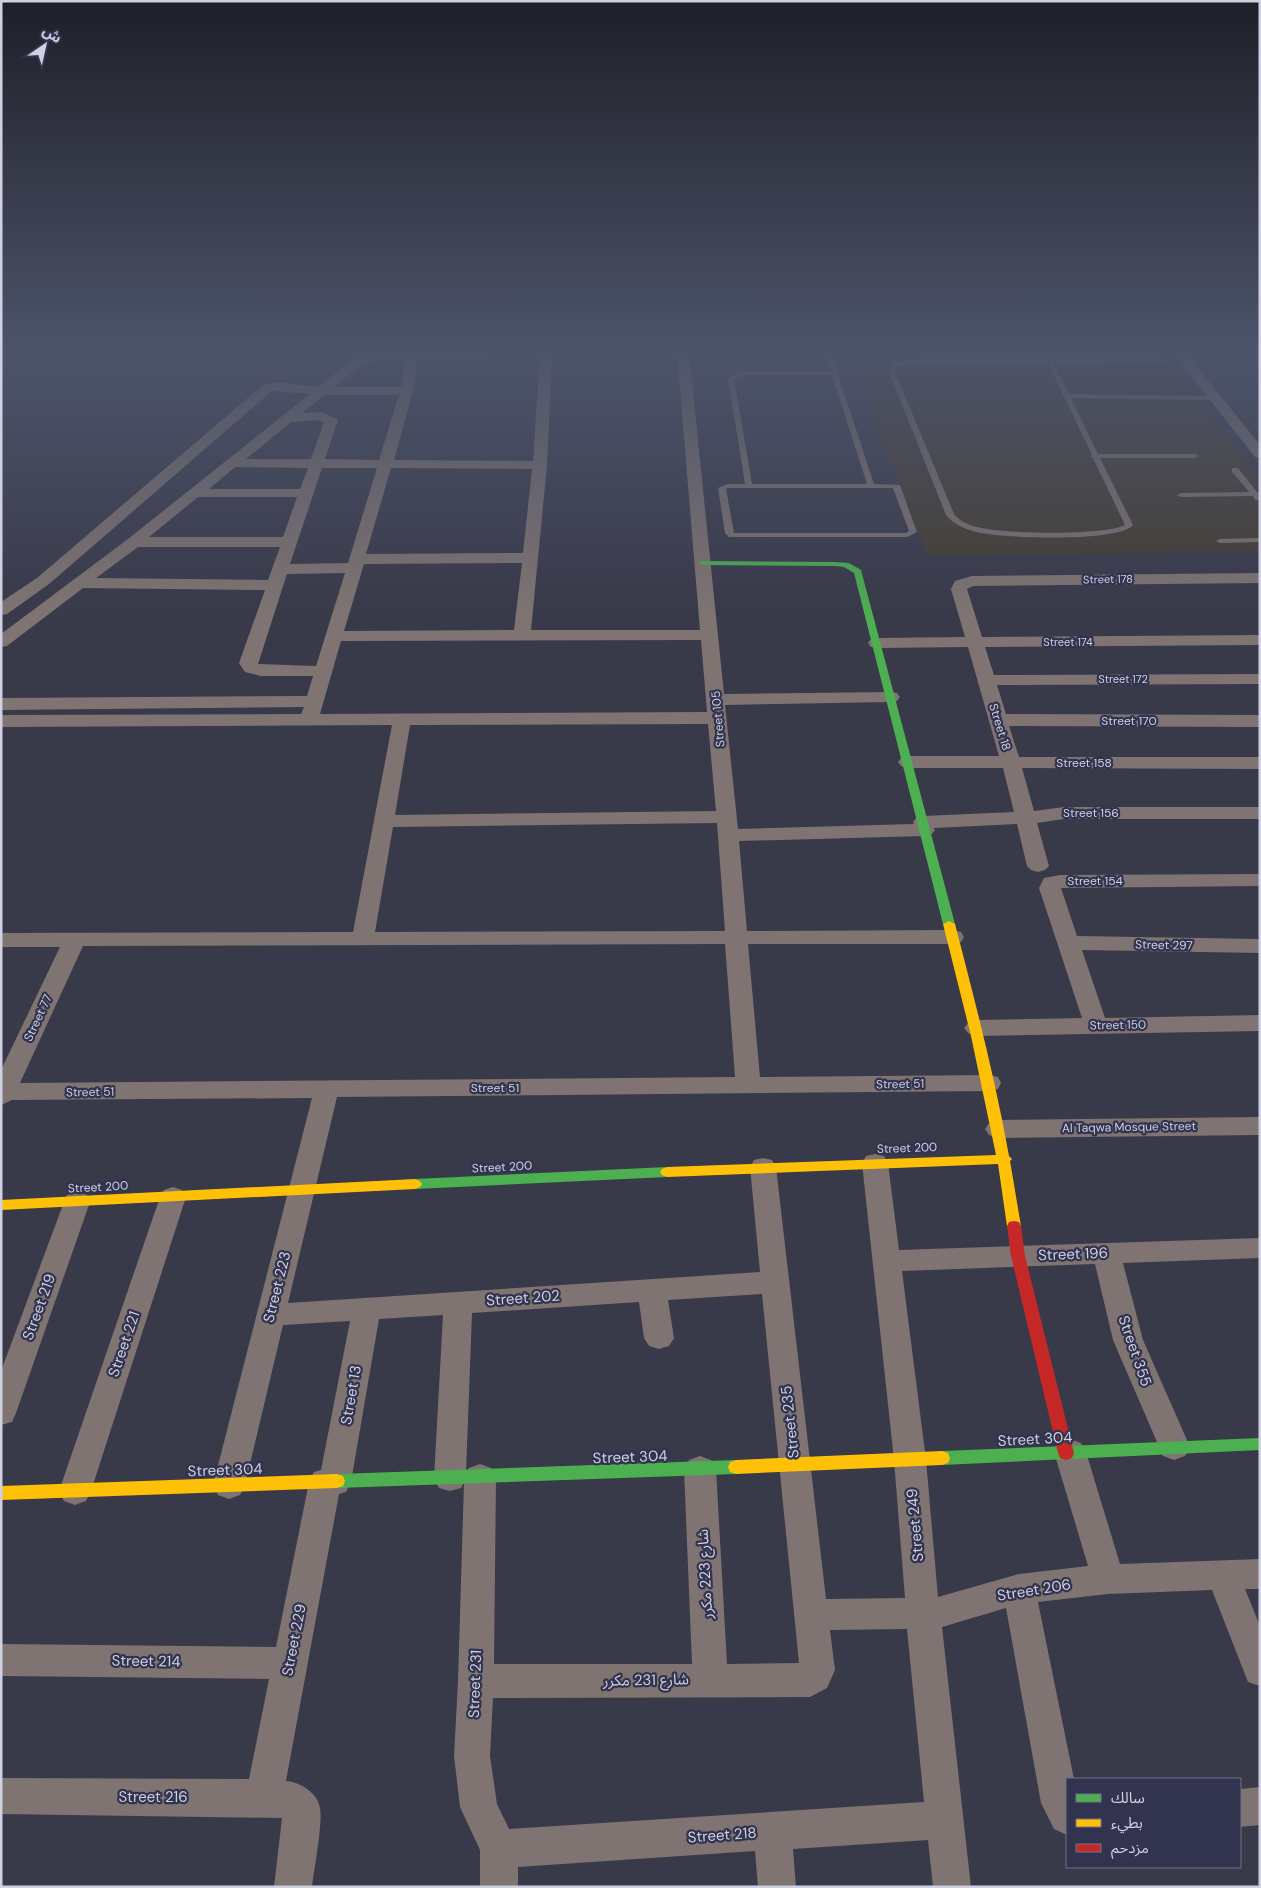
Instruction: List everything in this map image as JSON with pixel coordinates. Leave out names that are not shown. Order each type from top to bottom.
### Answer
[{"type":"street","points":[[1,610],[43,581],[206,441]]},
{"type":"street","points":[[2,640],[134,542],[259,441]]},
{"type":"street","points":[[323,441],[248,663],[251,668],[261,671],[324,671]]},
{"type":"street","points":[[309,720],[392,441]]},
{"type":"street","points":[[522,636],[541,441]]},
{"type":"street","name":"Street 105","points":[[691,441],[718,718],[748,1086]]},
{"type":"street","points":[[1250,441],[1260,454]]},
{"type":"street","points":[[232,463],[540,465]]},
{"type":"street","points":[[193,493],[306,493]]},
{"type":"street","points":[[134,542],[289,542]]},
{"type":"street","points":[[280,569],[355,563],[530,558]]},
{"type":"street","points":[[703,563],[835,564],[853,568],[858,572],[989,1083],[1004,1159],[1018,1256],[1068,1452],[1108,1579]]},
{"type":"street","name":"Street 178","points":[[958,588],[960,584],[972,581],[1260,578]]},
{"type":"street","points":[[78,583],[274,585]]},
{"type":"street","name":"Street 18","points":[[958,588],[1011,763],[1038,866]]},
{"type":"street","points":[[334,636],[710,635]]},
{"type":"street","name":"Street 174","points":[[877,643],[1260,640]]},
{"type":"street","name":"Street 172","points":[[986,680],[1260,679]]},
{"type":"street","points":[[716,700],[891,697]]},
{"type":"street","points":[[1,704],[314,702]]},
{"type":"street","points":[[1,721],[718,718]]},
{"type":"street","points":[[363,938],[402,720]]},
{"type":"street","name":"Street 170","points":[[998,720],[1260,721]]},
{"type":"street","name":"Street 158","points":[[908,762],[1260,764]]},
{"type":"street","name":"Street 156","points":[[384,822],[924,826],[1064,813],[1260,813]]},
{"type":"street","name":"Street 154","points":[[1096,1026],[1050,885],[1056,882],[1260,880]]},
{"type":"street","points":[[1,940],[736,936],[953,937]]},
{"type":"street","name":"Street 77","points":[[2,1094],[75,939]]},
{"type":"street","name":"Street 297","points":[[1068,943],[1260,946]]},
{"type":"street","name":"Street 150","points":[[976,1028],[1260,1023]]},
{"type":"street","name":"Street 51","points":[[2,1094],[989,1083]]},
{"type":"street","name":"Street 223","points":[[229,1485],[326,1090]]},
{"type":"street","name":"Al Taqwa Mosque Street","points":[[998,1129],[1260,1126]]},
{"type":"street","name":"Street 200","points":[[1,1205],[300,1192],[763,1167],[1004,1159]]},
{"type":"street","name":"Street 249","points":[[875,1163],[910,1460],[923,1614],[952,1887]]},
{"type":"street","name":"Street 235","points":[[763,1167],[817,1670],[815,1676]]},
{"type":"street","name":"Street 221","points":[[75,1491],[174,1197]]},
{"type":"street","name":"Street 219","points":[[1,1413],[77,1202]]},
{"type":"street","name":"Street 196","points":[[887,1261],[1260,1248]]},
{"type":"street","name":"Street 355","points":[[1106,1252],[1128,1340],[1174,1448]]},
{"type":"street","name":"Street 202","points":[[270,1315],[775,1282]]},
{"type":"street","points":[[652,1290],[659,1338]]},
{"type":"street","name":"Street 231","points":[[458,1302],[476,1681],[472,1756],[474,1785],[479,1807],[499,1850],[499,1887]]},
{"type":"street","name":"Street 13","points":[[330,1482],[367,1308]]},
{"type":"street","name":"Street 304","points":[[1,1493],[700,1469],[1260,1444]]},
{"type":"street","name":"شارع 223 مكرر","points":[[700,1469],[710,1679]]},
{"type":"street","name":"Street 229","points":[[264,1798],[290,1663],[330,1482]]},
{"type":"street","name":"Street 206","points":[[811,1615],[938,1613],[1018,1589],[1108,1579],[1260,1574]]},
{"type":"street","points":[[1223,1576],[1260,1670]]},
{"type":"street","points":[[1018,1589],[1060,1803],[1066,1814]]},
{"type":"street","name":"Street 214","points":[[1,1660],[290,1663]]},
{"type":"street","name":"شارع 231 مكرر","points":[[476,1681],[810,1680],[815,1676]]},
{"type":"street","name":"Street 216","points":[[1,1796],[264,1798],[290,1800],[302,1809],[293,1887]]},
{"type":"street","points":[[1241,1808],[1260,1806]]},
{"type":"street","name":"Street 218","points":[[499,1850],[944,1820]]},
{"type":"street","points":[[772,1832],[776,1887]]},
{"type":"lane","points":[[742,441],[750,486]]},
{"type":"lane","points":[[856,441],[870,486]]},
{"type":"lane","points":[[921,441],[950,515],[966,527],[996,532],[1108,533],[1124,530],[1129,525],[1087,441]]},
{"type":"lane","points":[[1094,456],[1195,456]]},
{"type":"lane","points":[[1235,470],[1258,496]]},
{"type":"lane","points":[[750,486],[870,486],[897,487],[912,534],[732,535],[729,533],[722,488],[750,486]]},
{"type":"lane","points":[[1181,495],[1258,496]]},
{"type":"lane","points":[[1220,541],[1260,540]]},
{"type":"shaded area","points":[[882,441],[1231,441],[1260,479],[1260,551],[928,556]]},
{"type":"traffic: fast","points":[[703,563],[835,564],[846,565],[858,572],[949,924]]},
{"type":"traffic: fast","points":[[415,1184],[667,1172]]},
{"type":"traffic: fast","points":[[942,1458],[1260,1444]]},
{"type":"traffic: fast","points":[[337,1481],[736,1467]]},
{"type":"traffic: slow","points":[[949,924],[977,1036],[1002,1149],[1014,1226]]},
{"type":"traffic: slow","points":[[667,1172],[1005,1159]]},
{"type":"traffic: slow","points":[[1,1205],[415,1184]]},
{"type":"traffic: slow","points":[[736,1467],[942,1458]]},
{"type":"traffic: slow","points":[[1,1493],[337,1481]]},
{"type":"traffic: jam","points":[[1014,1226],[1018,1256],[1066,1453]]}]
